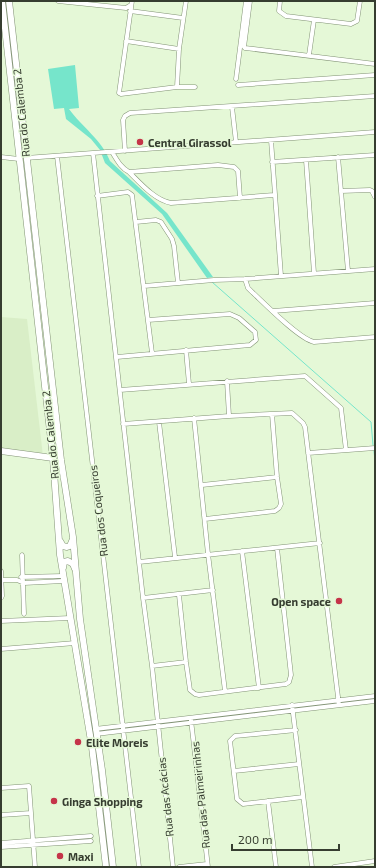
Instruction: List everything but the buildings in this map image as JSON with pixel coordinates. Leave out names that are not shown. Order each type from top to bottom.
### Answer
[{"type":"main road","name":"Rua do Calemba 2","points":[[2,1],[4,52],[23,159],[61,460],[73,537],[83,644],[95,732],[102,770],[113,867]]},
{"type":"main road","name":"Rua do Calemba 2","points":[[9,1],[23,159],[53,458],[58,537],[63,576],[92,747],[106,867]]},
{"type":"main road","points":[[1,451],[53,458]]},
{"type":"main road","points":[[58,537],[63,546],[67,547],[71,544],[73,537]]},
{"type":"main road","points":[[63,576],[64,562],[68,561],[73,564],[76,570]]},
{"type":"street","points":[[58,1],[126,8],[132,3]]},
{"type":"street","points":[[176,87],[179,49],[186,1]]},
{"type":"street","points":[[236,79],[246,1]]},
{"type":"street","points":[[250,1],[244,46],[245,48],[375,64]]},
{"type":"street","points":[[280,1],[279,11],[286,16],[345,24],[354,23],[357,21],[360,1]]},
{"type":"street","points":[[132,3],[119,93],[121,94],[176,87],[195,87]]},
{"type":"street","points":[[130,11],[183,18]]},
{"type":"street","points":[[309,55],[314,20]]},
{"type":"street","points":[[126,41],[179,49]]},
{"type":"street","points":[[238,85],[375,75]]},
{"type":"street","points":[[125,151],[123,120],[127,114],[375,96]]},
{"type":"street","points":[[232,107],[236,142]]},
{"type":"street","points":[[1,157],[23,159],[375,132]]},
{"type":"street","points":[[270,140],[280,276]]},
{"type":"street","points":[[112,152],[119,164],[125,170],[165,202],[171,203],[274,195]]},
{"type":"street","name":"Rua das Acácias","points":[[93,153],[152,666],[173,867]]},
{"type":"street","points":[[272,162],[375,155]]},
{"type":"street","name":"Rua dos Coqueiros","points":[[57,156],[139,867]]},
{"type":"street","points":[[338,157],[348,271]]},
{"type":"street","points":[[306,160],[314,273]]},
{"type":"street","points":[[129,172],[218,165],[234,166],[238,171],[240,198]]},
{"type":"street","points":[[341,191],[370,190],[375,197]]},
{"type":"street","points":[[97,196],[128,192],[132,194],[152,353]]},
{"type":"street","points":[[136,222],[156,220],[160,222],[172,239],[178,283]]},
{"type":"street","points":[[144,286],[209,280],[245,279],[375,269]]},
{"type":"street","points":[[245,279],[248,288],[251,291],[309,341],[314,342],[375,337]]},
{"type":"street","points":[[273,311],[375,303],[375,308]]},
{"type":"street","points":[[117,357],[186,350],[250,346],[256,340],[255,332],[239,318],[230,314],[148,320]]},
{"type":"street","points":[[186,350],[189,384]]},
{"type":"street","points":[[120,390],[305,376],[341,408],[346,450]]},
{"type":"street","points":[[228,381],[229,416]]},
{"type":"street","points":[[205,519],[277,510],[280,504],[272,414]]},
{"type":"street","points":[[123,424],[194,418],[272,414],[292,414],[303,423],[305,427],[320,542],[339,705]]},
{"type":"street","points":[[194,418],[208,554],[225,692]]},
{"type":"street","points":[[160,422],[175,557]]},
{"type":"street","points":[[308,453],[373,448]]},
{"type":"street","points":[[202,485],[277,477]]},
{"type":"street","points":[[139,562],[175,557],[277,548],[320,542]]},
{"type":"street","points":[[179,595],[190,690],[193,693],[200,695],[284,685],[288,683],[291,678],[277,548]]},
{"type":"street","points":[[242,551],[259,688]]},
{"type":"street","points":[[22,555],[24,614]]},
{"type":"street","points":[[1,571],[1,598]]},
{"type":"street","points":[[18,580],[23,576],[63,576]]},
{"type":"street","points":[[2,580],[18,580],[24,583],[63,576]]},
{"type":"street","points":[[143,598],[213,590]]},
{"type":"street","points":[[1,621],[70,618]]},
{"type":"street","points":[[1,649],[75,643]]},
{"type":"street","points":[[152,666],[186,662]]},
{"type":"street","points":[[95,732],[122,725],[375,696]]},
{"type":"street","points":[[95,732],[123,731],[375,701]]},
{"type":"street","points":[[292,705],[312,867]]},
{"type":"street","name":"Rua das Palmeirinhas","points":[[191,717],[208,866]]},
{"type":"street","points":[[296,730],[235,736],[230,741],[237,799],[239,802],[243,804],[303,797]]},
{"type":"street","points":[[234,771],[299,764]]},
{"type":"street","points":[[1,788],[29,786],[35,867]]},
{"type":"street","points":[[268,801],[276,867]]},
{"type":"street","points":[[1,815],[31,813]]},
{"type":"street","points":[[1,847],[91,836]]},
{"type":"street","points":[[1,843],[91,841]]},
{"type":"street","points":[[334,867],[375,862]]},
{"type":"street","points":[[179,867],[208,866]]},
{"type":"shaded area","points":[[1,317],[27,319],[43,456],[1,450]]},
{"type":"water","points":[[75,65],[79,108],[69,109],[97,140],[110,161],[167,213],[213,277],[207,278],[162,214],[105,163],[100,150],[91,139],[66,119],[64,108],[54,109],[48,69]]},
{"type":"waterway","points":[[212,282],[371,422],[373,445]]},
{"type":"waterway","points":[[374,451],[375,461]]},
{"type":"place","name":"Central Girassol","points":[[140,142]]},
{"type":"place","name":"Open space","points":[[339,601]]},
{"type":"place","name":"Elite Moreis","points":[[78,742]]},
{"type":"place","name":"Ginga Shopping","points":[[54,801]]},
{"type":"place","name":"Maxi","points":[[60,856]]}]
